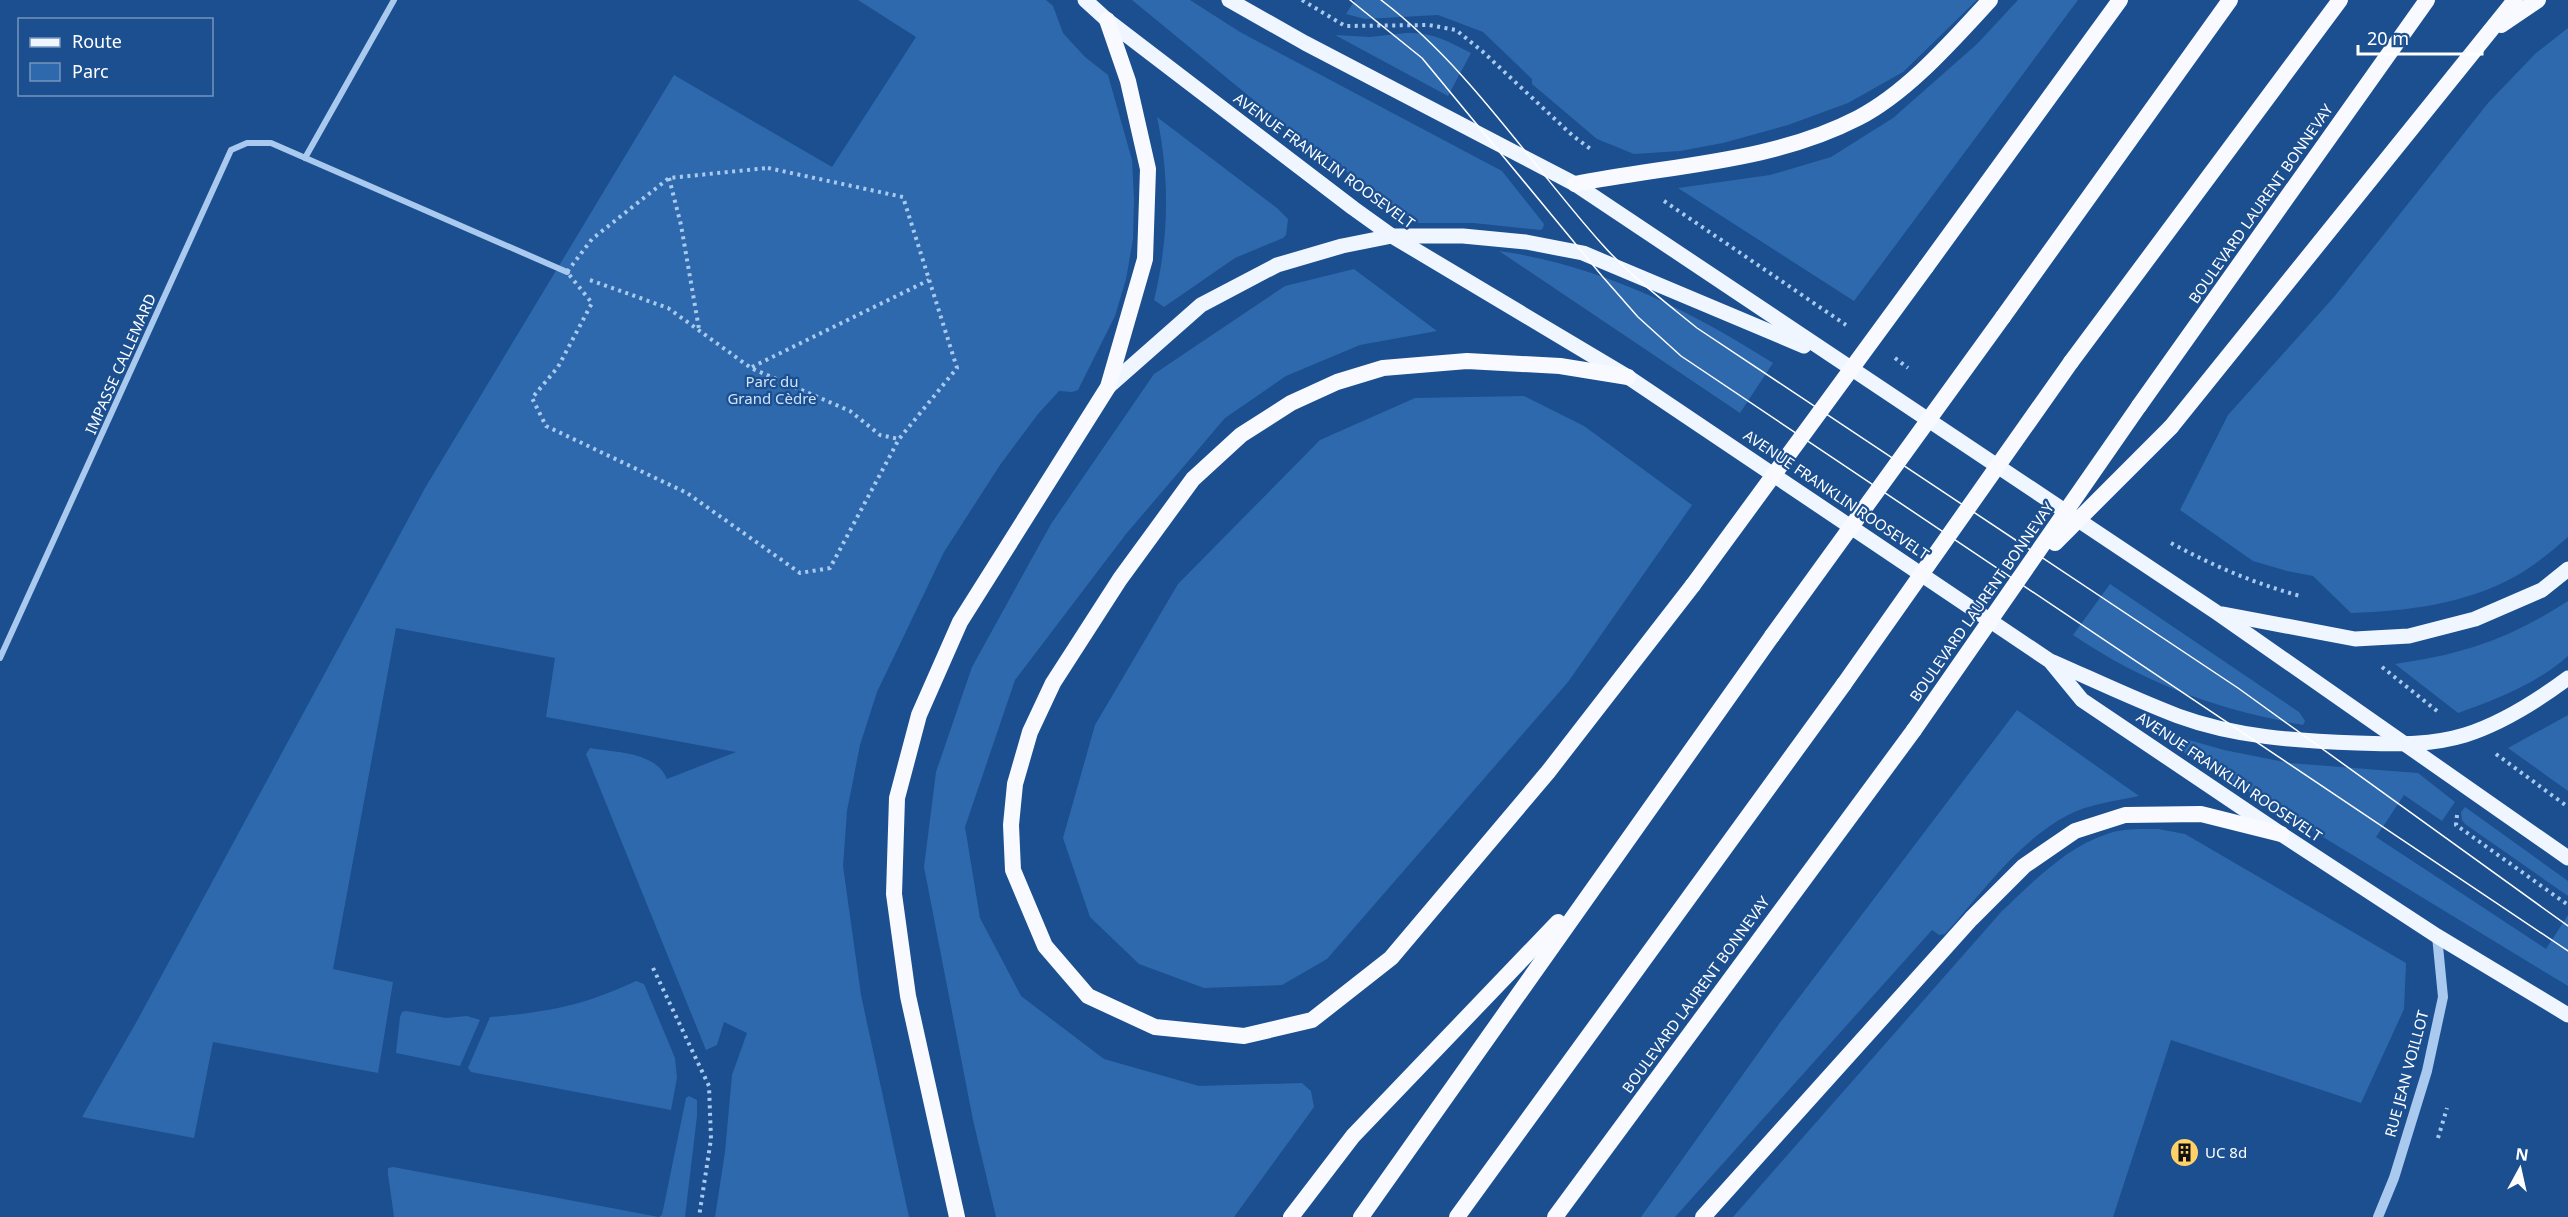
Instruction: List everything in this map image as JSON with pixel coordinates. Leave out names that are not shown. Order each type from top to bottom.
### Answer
[{"type":"highway","points":[[1575,184],[1802,143],[1860,117],[1906,85],[1990,0]]},
{"type":"highway","points":[[1628,377],[1560,366],[1467,361],[1383,368],[1337,382],[1291,403],[1242,435],[1193,479],[1120,579],[1053,683],[1030,732],[1014,784],[1011,825],[1013,870],[1045,946],[1088,996],[1155,1027],[1244,1036],[1312,1020],[1390,958],[1548,772],[1693,585],[2120,0]]},
{"type":"highway","points":[[1360,1217],[1772,636],[2230,0]]},
{"type":"highway","points":[[1457,1217],[1844,684],[2071,362],[2340,0]]},
{"type":"highway","name":"BOULEVARD LAURENT BONNEVAY","points":[[1555,1217],[1914,730],[2139,406],[2427,0]]},
{"type":"highway","points":[[2026,571],[2171,427],[2515,0]]},
{"type":"highway","points":[[2483,38],[2538,0]]},
{"type":"highway","points":[[957,1217],[906,984],[894,894],[897,798],[919,715],[960,622],[1108,387],[1145,259],[1148,169],[1128,81],[1107,20]]},
{"type":"highway","points":[[1703,1217],[1971,919],[2024,866],[2074,831],[2125,815],[2201,814],[2280,834]]},
{"type":"highway","points":[[1291,1217],[1353,1136],[1595,884]]},
{"type":"main road","name":"AVENUE FRANKLIN ROOSEVELT","points":[[1085,0],[1107,20],[1392,236],[1628,377],[2050,661],[2082,700],[2280,834],[2437,936],[2568,1015]]},
{"type":"main road","points":[[1229,0],[1305,44],[1575,184],[2216,612],[2568,858]]},
{"type":"main road","points":[[1108,387],[1200,305],[1277,265],[1342,246],[1392,236],[1463,236],[1527,242],[1583,253],[1840,361]]},
{"type":"main road","points":[[2216,612],[2355,639],[2409,636],[2475,619],[2542,590],[2568,569]]},
{"type":"main road","points":[[2050,661],[2179,717],[2247,735],[2312,742],[2408,744],[2441,741],[2467,734],[2532,705],[2568,678]]},
{"type":"street","points":[[305,158],[394,0]]},
{"type":"street","name":"IMPASSE CALLEMARD","points":[[0,658],[231,150],[247,143],[271,143],[567,272]]},
{"type":"street","name":"RUE JEAN VOILLOT","points":[[2378,1217],[2394,1178],[2427,1071],[2443,996],[2437,936]]},
{"type":"path","points":[[1302,0],[1345,26],[1429,25],[1456,30],[1482,51],[1573,136],[1595,152]]},
{"type":"path","points":[[768,168],[903,197],[957,368],[899,439],[830,568],[800,573],[687,493],[546,426],[532,398],[558,367],[592,303],[567,272],[591,239],[669,178],[768,168]]},
{"type":"path","points":[[669,178],[681,225],[699,330]]},
{"type":"path","points":[[1662,200],[1848,326]]},
{"type":"path","points":[[567,272],[578,276]]},
{"type":"path","points":[[589,280],[668,308],[752,368],[850,411],[880,435],[899,439]]},
{"type":"path","points":[[752,368],[929,280]]},
{"type":"path","points":[[1887,353],[1916,373]]},
{"type":"path","points":[[2161,538],[2214,566],[2260,584],[2309,598]]},
{"type":"path","points":[[2380,665],[2445,718]]},
{"type":"path","points":[[2495,754],[2568,807]]},
{"type":"path","points":[[653,968],[709,1086],[711,1139],[699,1217]]},
{"type":"green space","name":"Parc du Grand Cèdre","points":[[858,0],[1046,0],[1053,6],[1063,33],[1085,57],[1108,75],[1132,160],[1134,199],[1133,239],[1126,279],[1115,316],[1078,390],[1059,391],[1038,414],[1000,465],[944,552],[877,692],[860,745],[847,811],[843,866],[861,995],[909,1217],[715,1217],[725,1152],[732,1075],[747,1033],[724,1022],[717,1045],[706,1050],[586,754],[590,748],[644,758],[654,763],[667,779],[736,752],[546,717],[555,658],[396,628],[333,969],[393,982],[378,1073],[213,1042],[194,1138],[82,1117],[137,1021],[425,488],[674,75],[832,167],[916,37]]},
{"type":"green space","points":[[1132,0],[1190,0],[1240,32],[1502,171],[1544,224],[1543,228],[1541,230],[1473,223],[1413,221],[1294,133]]},
{"type":"green space","points":[[1355,0],[1977,0],[1903,72],[1848,103],[1788,125],[1723,143],[1680,151],[1634,154],[1597,139],[1532,84],[1532,79],[1483,32],[1438,15],[1365,19],[1346,14]]},
{"type":"green space","points":[[2018,0],[2078,0],[1854,301],[1678,188],[1770,175],[1831,157],[1893,118],[1977,44]]},
{"type":"green space","points":[[2568,28],[2568,537],[2523,572],[2497,586],[2457,599],[2415,608],[2351,613],[2313,576],[2253,561],[2180,510],[2228,415],[2334,297],[2488,103],[2536,53]]},
{"type":"green space","points":[[1406,33],[1432,36],[1471,53],[1448,96],[1335,35],[1370,37]]},
{"type":"green space","points":[[1157,117],[1277,208],[1288,219],[1286,235],[1283,238],[1235,258],[1164,307],[1154,300],[1163,254],[1166,208],[1164,163]]},
{"type":"green space","points":[[1499,251],[1572,267],[1642,292],[1708,325],[1773,363],[1740,413]]},
{"type":"green space","points":[[1354,269],[1437,331],[1360,345],[1286,376],[1225,418],[1126,534],[1015,680],[965,827],[980,918],[1021,996],[1104,1059],[1199,1086],[1302,1083],[1311,1091],[1314,1107],[1234,1217],[996,1217],[973,1120],[924,867],[936,772],[972,667],[1051,524],[1154,374],[1285,286]]},
{"type":"green space","points":[[1524,396],[1584,426],[1692,505],[1568,682],[1327,959],[1282,985],[1204,988],[1139,964],[1090,917],[1063,838],[1095,725],[1178,584],[1320,440],[1415,398]]},
{"type":"green space","points":[[2110,584],[2299,712],[2305,721],[2303,725],[2241,711],[2183,693],[2128,668],[2073,635]]},
{"type":"green space","points":[[2568,601],[2568,656],[2530,683],[2473,708],[2458,713],[2395,664],[2465,650],[2485,643],[2526,625]]},
{"type":"green space","points":[[2017,710],[2139,796],[2076,811],[2033,839],[2002,869],[1945,934],[1939,935],[1932,930],[1675,1217],[1641,1217],[1779,1024]]},
{"type":"green space","points":[[2568,715],[2568,791],[2508,748]]},
{"type":"green space","points":[[2168,734],[2224,750],[2289,763],[2418,773],[2455,802],[2442,821],[2404,795],[2376,837],[2546,949],[2568,915],[2568,986],[2167,742]]},
{"type":"green space","points":[[2465,807],[2568,881],[2568,896],[2465,824],[2461,812]]},
{"type":"green space","points":[[2132,829],[2158,829],[2185,834],[2406,963],[2404,1009],[2361,1103],[2171,1040],[2113,1217],[1733,1217],[2002,911],[2050,867],[2077,848],[2107,834]]},
{"type":"green space","points":[[636,981],[644,984],[675,1058],[677,1078],[671,1110],[471,1072],[468,1068],[490,1017],[530,1013],[582,1002]]},
{"type":"green space","points":[[402,1012],[446,1018],[467,1016],[480,1020],[460,1066],[396,1053],[400,1017]]},
{"type":"green space","points":[[689,1096],[697,1100],[697,1116],[685,1217],[659,1217],[662,1215],[686,1098]]},
{"type":"green space","points":[[393,1167],[659,1217],[394,1217],[388,1168]]},
{"type":"tram line","points":[[1350,0],[1422,58],[1602,276],[1638,317],[1681,356],[2568,951]]},
{"type":"tram line","points":[[1381,0],[1413,26],[1470,85],[1612,255],[1697,328],[2238,688],[2568,926]]},
{"type":"place","name":"UC 8d","points":[[2184,1153]]}]
